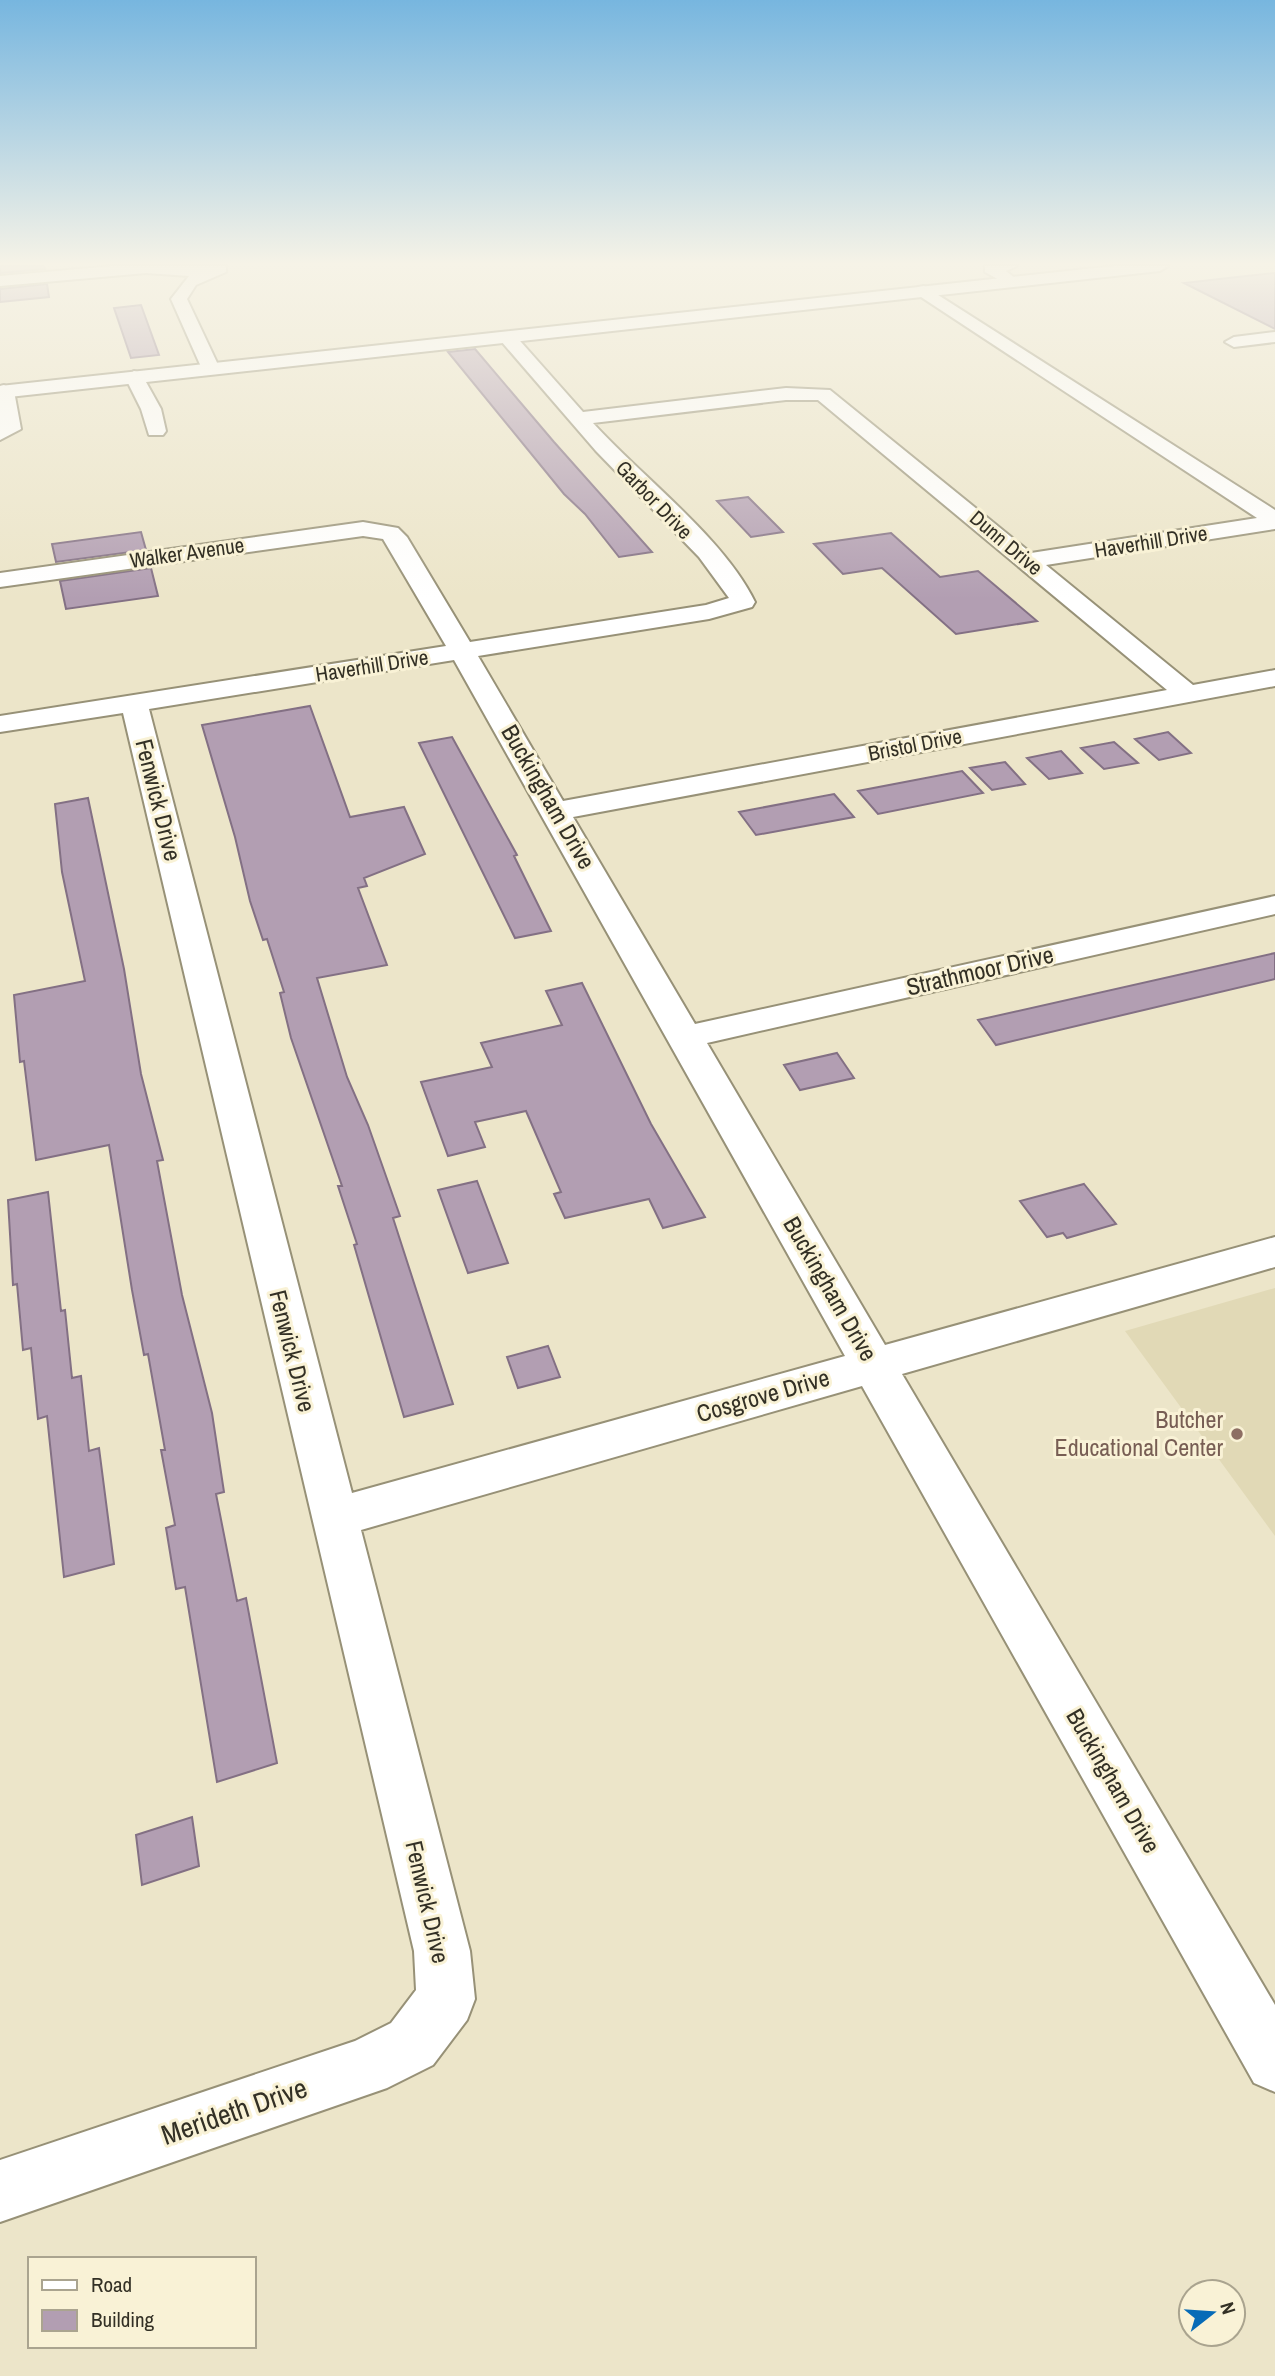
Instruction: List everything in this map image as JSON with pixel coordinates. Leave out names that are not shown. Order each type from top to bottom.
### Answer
[{"type":"street","points":[[0,434],[11,429],[2,391],[134,377],[151,410],[156,432]]},
{"type":"street","name":"Garbor Drive","points":[[542,377],[706,553],[737,589],[743,602]]},
{"type":"street","points":[[1055,377],[1275,521]]},
{"type":"street","name":"Dunn Drive","points":[[578,419],[786,394],[823,394],[1188,694]]},
{"type":"street","name":"Haverhill Drive","points":[[1028,561],[1275,521]]},
{"type":"street","name":"Walker Avenue","points":[[0,580],[374,529]]},
{"type":"street","name":"Buckingham Drive","points":[[374,529],[390,533],[399,542],[464,652],[1275,2063]]},
{"type":"street","name":"Haverhill Drive","points":[[0,724],[709,612],[743,602]]},
{"type":"street","name":"Bristol Drive","points":[[556,811],[1275,678]]},
{"type":"street","name":"Fenwick Drive","points":[[134,703],[442,1951],[446,1999]]},
{"type":"street","name":"Strathmoor Drive","points":[[685,1037],[1275,905]]},
{"type":"street","name":"Cosgrove Drive","points":[[333,1518],[1275,1252]]},
{"type":"street","name":"Merideth Drive","points":[[0,2191],[366,2067],[412,2044],[446,1999]]},
{"type":"shaded area","name":"Butcher Educational Center","points":[[1275,1288],[1275,1536],[1125,1331]]},
{"type":"building","points":[[468,377],[499,377],[652,552],[619,557],[585,514],[564,494]]},
{"type":"building","points":[[748,497],[783,532],[751,537],[717,501]]},
{"type":"building","points":[[141,532],[146,550],[56,562],[52,544]]},
{"type":"building","points":[[891,533],[940,577],[978,571],[1037,621],[956,634],[882,568],[843,574],[814,544]]},
{"type":"building","points":[[151,568],[158,596],[66,609],[60,581]]},
{"type":"building","points":[[310,706],[350,817],[404,807],[425,854],[364,878],[367,886],[358,888],[387,965],[317,978],[347,1077],[368,1125],[400,1216],[393,1218],[453,1404],[404,1417],[354,1245],[357,1244],[338,1186],[342,1186],[291,1038],[280,993],[284,992],[267,939],[263,940],[250,901],[235,837],[202,725]]},
{"type":"building","points":[[1168,732],[1191,753],[1159,760],[1135,739]]},
{"type":"building","points":[[452,737],[517,855],[514,856],[551,931],[515,938],[419,743]]},
{"type":"building","points":[[1114,742],[1138,763],[1104,769],[1081,748]]},
{"type":"building","points":[[1061,751],[1082,773],[1049,779],[1027,758]]},
{"type":"building","points":[[1005,762],[1025,784],[992,790],[970,768]]},
{"type":"building","points":[[962,771],[983,793],[878,814],[858,791]]},
{"type":"building","points":[[834,794],[854,817],[756,835],[739,812]]},
{"type":"building","points":[[88,798],[124,969],[141,1074],[163,1160],[157,1161],[182,1295],[212,1413],[224,1492],[216,1494],[237,1601],[246,1598],[277,1763],[217,1782],[185,1587],[176,1589],[166,1528],[175,1525],[161,1450],[165,1450],[148,1354],[144,1355],[132,1290],[109,1145],[36,1160],[24,1061],[20,1062],[14,995],[85,981],[62,872],[55,804]]},
{"type":"building","points":[[1275,953],[1275,979],[996,1045],[978,1020]]},
{"type":"building","points":[[582,983],[651,1124],[705,1217],[663,1228],[649,1199],[565,1218],[554,1194],[561,1192],[526,1111],[475,1122],[485,1147],[448,1156],[421,1082],[492,1067],[481,1043],[562,1025],[546,991]]},
{"type":"building","points":[[837,1053],[854,1078],[800,1090],[784,1065]]},
{"type":"building","points":[[477,1181],[508,1263],[468,1273],[438,1190]]},
{"type":"building","points":[[1084,1184],[1116,1224],[1067,1238],[1063,1233],[1047,1237],[1020,1201]]},
{"type":"building","points":[[48,1192],[61,1311],[65,1310],[72,1378],[81,1376],[89,1451],[99,1448],[114,1564],[64,1577],[47,1416],[38,1419],[31,1348],[23,1350],[17,1284],[13,1285],[8,1200]]},
{"type":"building","points":[[548,1346],[560,1377],[518,1388],[507,1357]]},
{"type":"building","points":[[192,1817],[199,1866],[142,1885],[136,1835]]},
{"type":"place","name":"Butcher Educational Center","points":[[1237,1434]]}]
